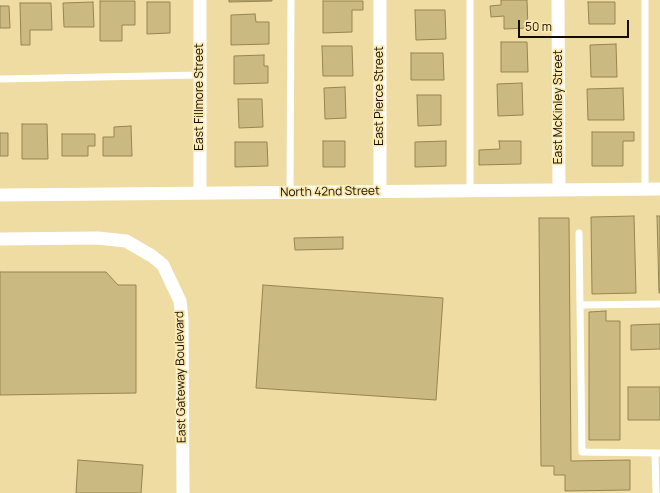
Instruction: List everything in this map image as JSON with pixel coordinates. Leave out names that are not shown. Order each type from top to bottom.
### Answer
[{"type":"street","name":"East Fillmore Street","points":[[200,0],[200,193]]},
{"type":"street","name":"East Pierce Street","points":[[380,0],[380,192]]},
{"type":"street","name":"East McKinley Street","points":[[558,0],[559,190]]},
{"type":"street","name":"North 42nd Street","points":[[0,195],[660,189]]},
{"type":"street","name":"East Gateway Boulevard","points":[[0,239],[98,238],[126,241],[152,256],[163,265],[180,300],[182,319],[182,493]]},
{"type":"lane","points":[[290,192],[292,0]]},
{"type":"lane","points":[[470,0],[470,191]]},
{"type":"lane","points":[[645,189],[646,0]]},
{"type":"lane","points":[[0,79],[200,75]]},
{"type":"lane","points":[[579,233],[582,452],[657,453],[656,493]]},
{"type":"lane","points":[[580,305],[660,304]]},
{"type":"building","points":[[229,0],[272,0],[272,1],[229,2]]},
{"type":"building","points":[[501,0],[527,0],[528,28],[504,29],[504,16],[491,17],[490,6],[501,5]]},
{"type":"building","points":[[100,1],[135,1],[135,25],[122,25],[122,41],[100,41]]},
{"type":"building","points":[[323,1],[363,1],[363,10],[352,10],[352,32],[323,33]]},
{"type":"building","points":[[93,2],[94,27],[64,27],[63,3]]},
{"type":"building","points":[[147,2],[170,2],[170,33],[147,34]]},
{"type":"building","points":[[588,2],[615,2],[615,24],[589,24]]},
{"type":"building","points":[[20,3],[51,3],[52,30],[30,30],[30,45],[21,45]]},
{"type":"building","points":[[0,6],[9,6],[10,28],[0,28]]},
{"type":"building","points":[[415,10],[445,10],[446,39],[416,40]]},
{"type":"building","points":[[255,14],[256,22],[269,22],[269,44],[231,45],[231,15]]},
{"type":"building","points":[[501,42],[527,42],[528,72],[501,72]]},
{"type":"building","points":[[616,44],[617,77],[591,77],[590,45]]},
{"type":"building","points":[[322,46],[352,46],[353,76],[323,76]]},
{"type":"building","points":[[411,53],[443,53],[444,80],[411,80]]},
{"type":"building","points":[[264,55],[264,66],[268,66],[268,83],[234,84],[234,56]]},
{"type":"building","points":[[522,83],[523,115],[498,116],[497,84]]},
{"type":"building","points":[[345,87],[346,118],[325,119],[324,88]]},
{"type":"building","points":[[623,88],[624,120],[588,120],[587,89]]},
{"type":"building","points":[[417,95],[441,95],[441,125],[418,126]]},
{"type":"building","points":[[238,99],[262,99],[263,127],[239,128]]},
{"type":"building","points":[[22,124],[47,124],[48,159],[22,159]]},
{"type":"building","points":[[131,126],[132,156],[103,156],[103,137],[114,137],[114,127]]},
{"type":"building","points":[[592,132],[634,132],[634,141],[623,141],[623,166],[592,166]]},
{"type":"building","points":[[0,133],[8,133],[8,156],[0,156]]},
{"type":"building","points":[[62,134],[95,134],[95,146],[88,146],[88,156],[62,156]]},
{"type":"building","points":[[323,141],[345,141],[345,167],[323,167]]},
{"type":"building","points":[[446,141],[446,166],[415,167],[415,142]]},
{"type":"building","points":[[499,141],[521,141],[521,164],[479,165],[479,150],[500,149]]},
{"type":"building","points":[[235,142],[267,142],[268,166],[235,167]]},
{"type":"building","points":[[634,216],[636,293],[592,294],[591,217]]},
{"type":"building","points":[[657,216],[660,216],[660,293],[659,293]]},
{"type":"building","points":[[539,218],[569,218],[571,461],[630,460],[630,490],[565,491],[565,475],[554,475],[554,466],[541,466]]},
{"type":"building","points":[[343,237],[343,249],[295,250],[294,238]]},
{"type":"building","points":[[0,272],[106,272],[118,285],[136,285],[136,393],[0,395]]},
{"type":"building","points":[[263,285],[443,298],[436,400],[256,388]]},
{"type":"building","points":[[606,311],[606,321],[620,321],[620,440],[589,440],[589,312]]},
{"type":"building","points":[[660,324],[660,349],[631,350],[631,325]]},
{"type":"building","points":[[628,387],[660,387],[660,420],[628,420]]},
{"type":"building","points":[[78,460],[143,465],[141,493],[76,493]]}]
